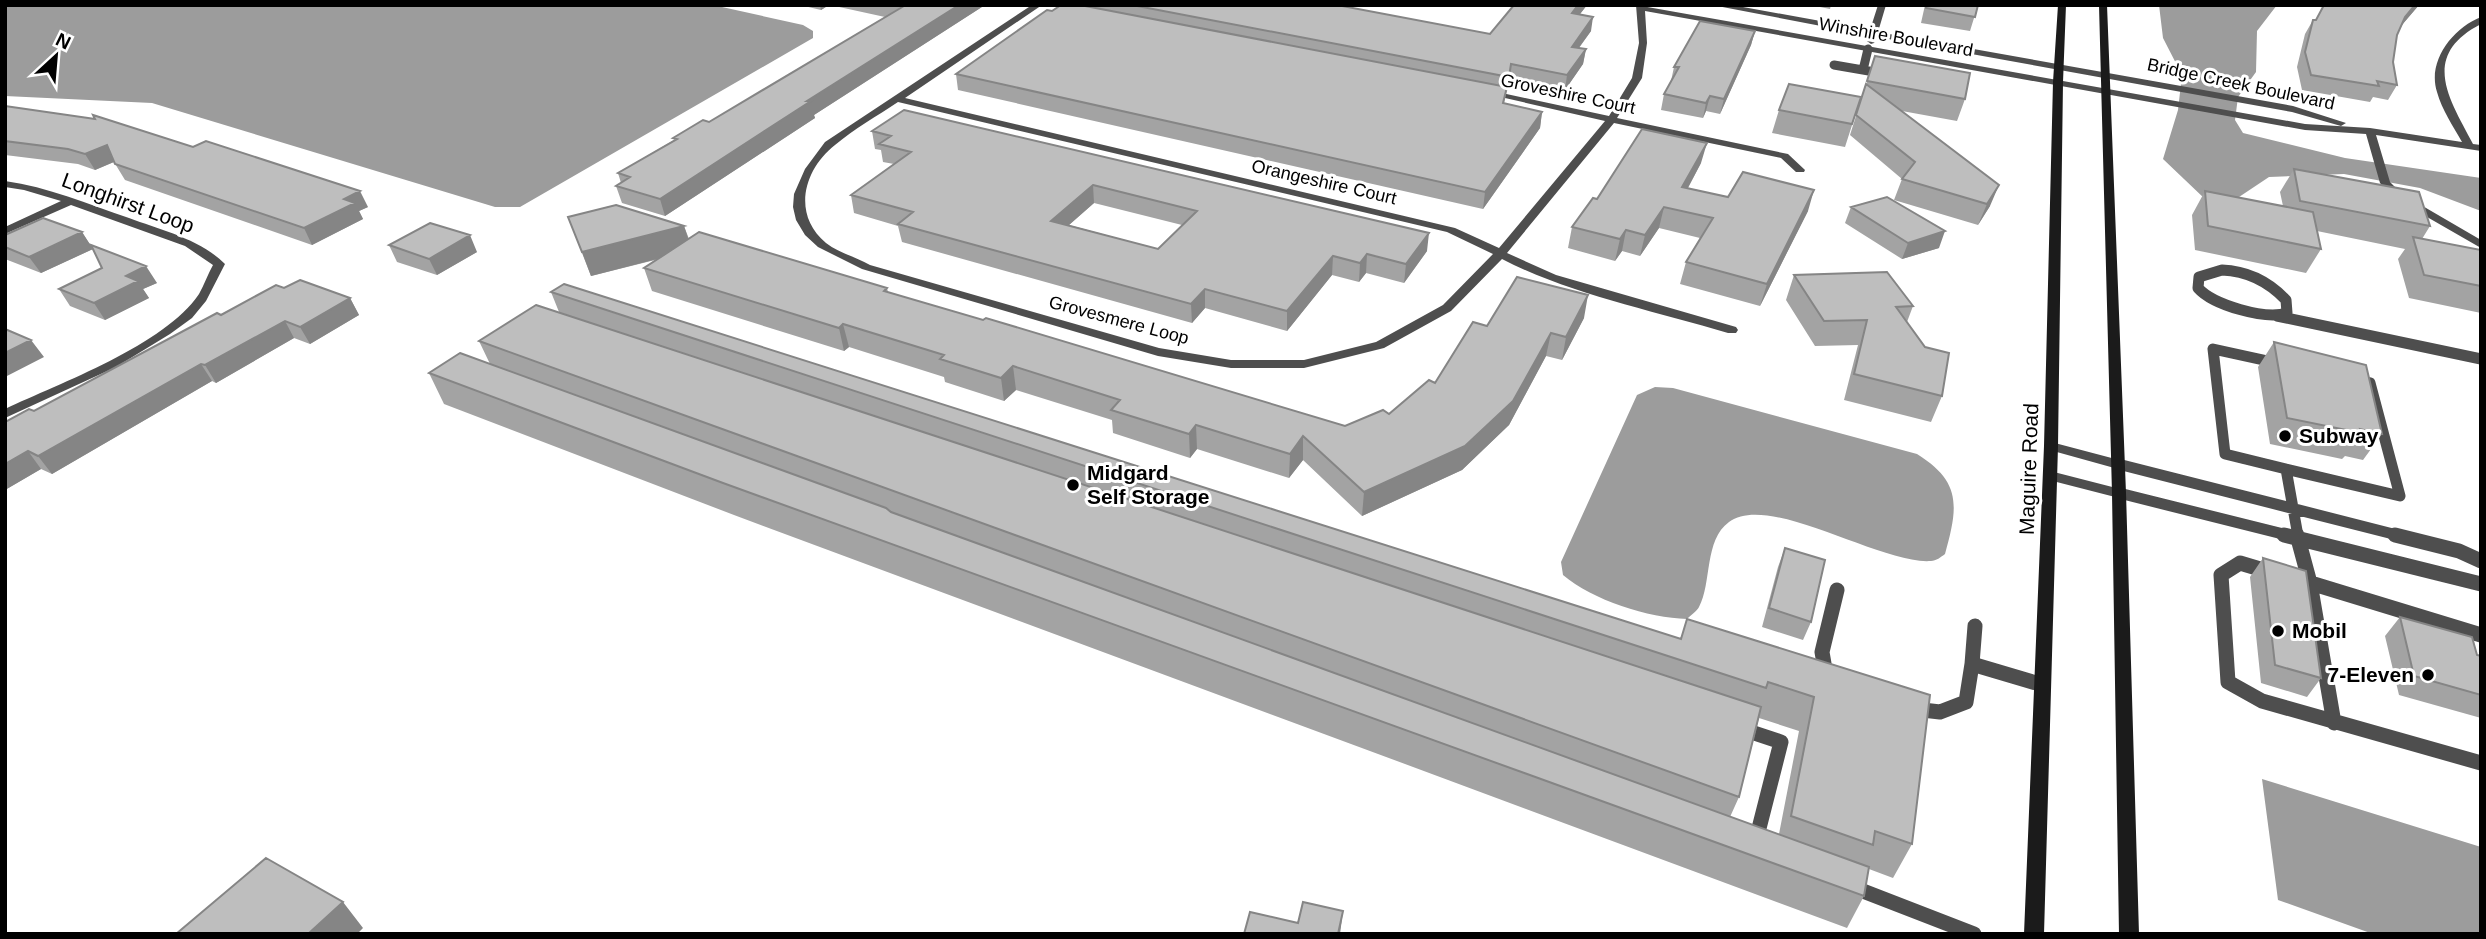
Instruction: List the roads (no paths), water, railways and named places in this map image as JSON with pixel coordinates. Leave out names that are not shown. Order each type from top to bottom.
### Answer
[{"type":"main road","name":"Maguire Road","points":[[2034,934],[2051,446],[2062,5]]},
{"type":"main road","points":[[2103,5],[2119,493],[2129,934]]},
{"type":"street","name":"Winshire Boulevard","points":[[1716,5],[2104,74]]},
{"type":"street","points":[[1868,48],[1882,5]]},
{"type":"street","points":[[1037,6],[1050,9]]},
{"type":"street","name":"Grovesmere Loop","points":[[1037,6],[829,144],[809,167],[797,195],[801,222],[822,245],[866,267],[1158,352],[1231,364],[1304,363],[1380,345],[1447,308],[1500,254],[1611,120],[1637,78],[1643,44],[1640,7]]},
{"type":"street","name":"Winshire Boulevard","points":[[1640,7],[2104,91]]},
{"type":"street","points":[[2475,147],[2440,87],[2444,51],[2471,24],[2481,20]]},
{"type":"street","name":"Bridge Creek Boulevard","points":[[2104,74],[2293,109],[2370,131]]},
{"type":"street","name":"Groveshire Court","points":[[1472,90],[1568,108],[1611,120],[1784,156],[1800,170]]},
{"type":"street","name":"Bridge Creek Boulevard","points":[[2104,91],[2305,127],[2370,131],[2475,147]]},
{"type":"street","name":"Orangeshire Court","points":[[897,99],[1451,230],[1480,241],[1500,254],[1552,277],[1732,330]]},
{"type":"street","points":[[2370,131],[2385,183],[2398,196],[2481,245]]},
{"type":"street","name":"Longhirst Loop","points":[[5,184],[71,201],[189,244],[219,264],[201,300],[166,331],[136,351],[5,414]]},
{"type":"street","points":[[5,231],[71,201]]},
{"type":"street","points":[[2051,446],[2118,464]]},
{"type":"street","points":[[2050,476],[2119,493]]},
{"type":"lane","points":[[1863,70],[1868,48]]},
{"type":"lane","points":[[1834,65],[1900,76]]},
{"type":"lane","points":[[2275,317],[2287,313],[2286,300],[2266,281],[2248,274],[2221,269],[2208,271],[2199,277],[2198,288],[2206,297],[2219,304],[2275,317],[2481,359]]},
{"type":"lane","points":[[2292,366],[2213,349],[2225,454],[2400,496],[2370,383],[2344,377]]},
{"type":"lane","points":[[2118,464],[2459,551],[2481,561]]},
{"type":"lane","points":[[2286,469],[2298,538],[2311,583],[2334,723]]},
{"type":"lane","points":[[2119,493],[2481,584]]},
{"type":"lane","points":[[2481,635],[2241,563],[2221,575],[2228,682],[2262,701],[2481,763]]},
{"type":"lane","points":[[1837,590],[1822,652],[1826,675],[1847,684]]},
{"type":"lane","points":[[1904,706],[1928,714],[1951,711],[1966,702],[1975,626]]},
{"type":"lane","points":[[1972,664],[2043,685]]},
{"type":"lane","points":[[1728,724],[1781,742],[1753,850]]},
{"type":"lane","points":[[1830,879],[1974,934]]},
{"type":"place","name":"Subway","points":[[2285,436]]},
{"type":"place","name":"Midgard Self Storage","points":[[1073,485]]},
{"type":"place","name":"Mobil","points":[[2278,631]]},
{"type":"place","name":"7-Eleven","points":[[2428,675]]}]
